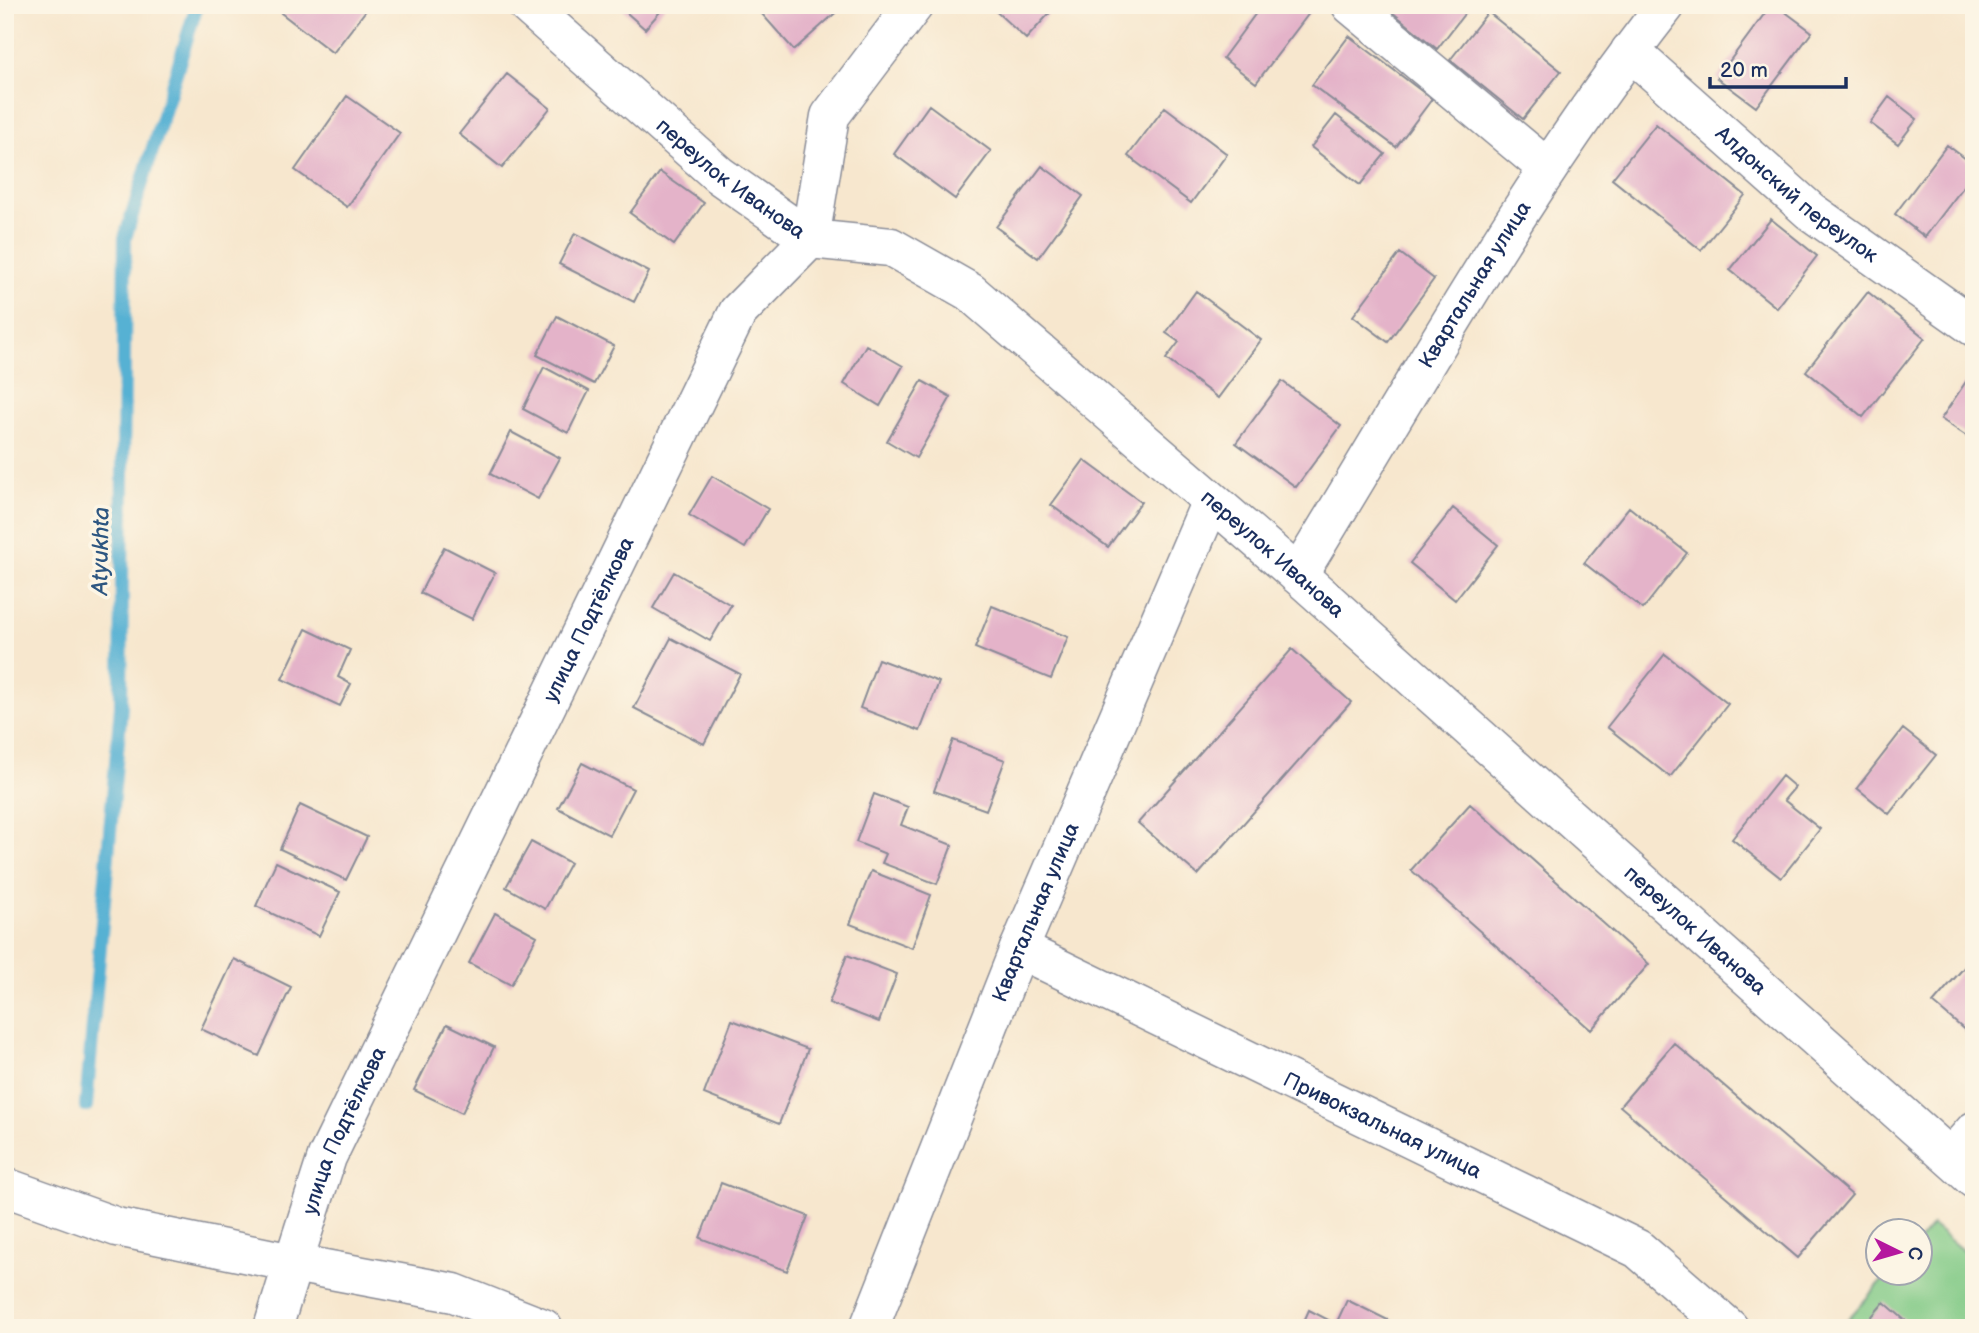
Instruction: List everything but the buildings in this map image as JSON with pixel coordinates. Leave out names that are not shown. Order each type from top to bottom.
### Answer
[{"type":"main road","name":"переулок Иванова","points":[[527,5],[719,175],[810,239],[891,247],[970,292],[1966,1156]]},
{"type":"main road","points":[[810,239],[831,116],[914,5]]},
{"type":"main road","points":[[1351,5],[1547,168]]},
{"type":"main road","name":"Квартальная улица","points":[[1298,575],[1547,168],[1666,5]]},
{"type":"main road","name":"Алдонский переулок","points":[[1630,51],[1810,211],[1974,327]]},
{"type":"main road","name":"улица Подтёлкова","points":[[273,1328],[327,1157],[738,312],[810,239]]},
{"type":"main road","name":"Квартальная улица","points":[[869,1328],[1019,949],[1211,501]]},
{"type":"main road","name":"Привокзальная улица","points":[[1019,949],[1638,1249],[1729,1328]]},
{"type":"main road","points":[[5,1187],[117,1227],[454,1293],[543,1328]]},
{"type":"green space","points":[[1934,1227],[1974,1260],[1974,1328],[1840,1328],[1876,1288],[1934,1288]]},
{"type":"waterway","name":"Atyukhta","points":[[86,1106],[121,706],[125,238],[197,5]]}]
